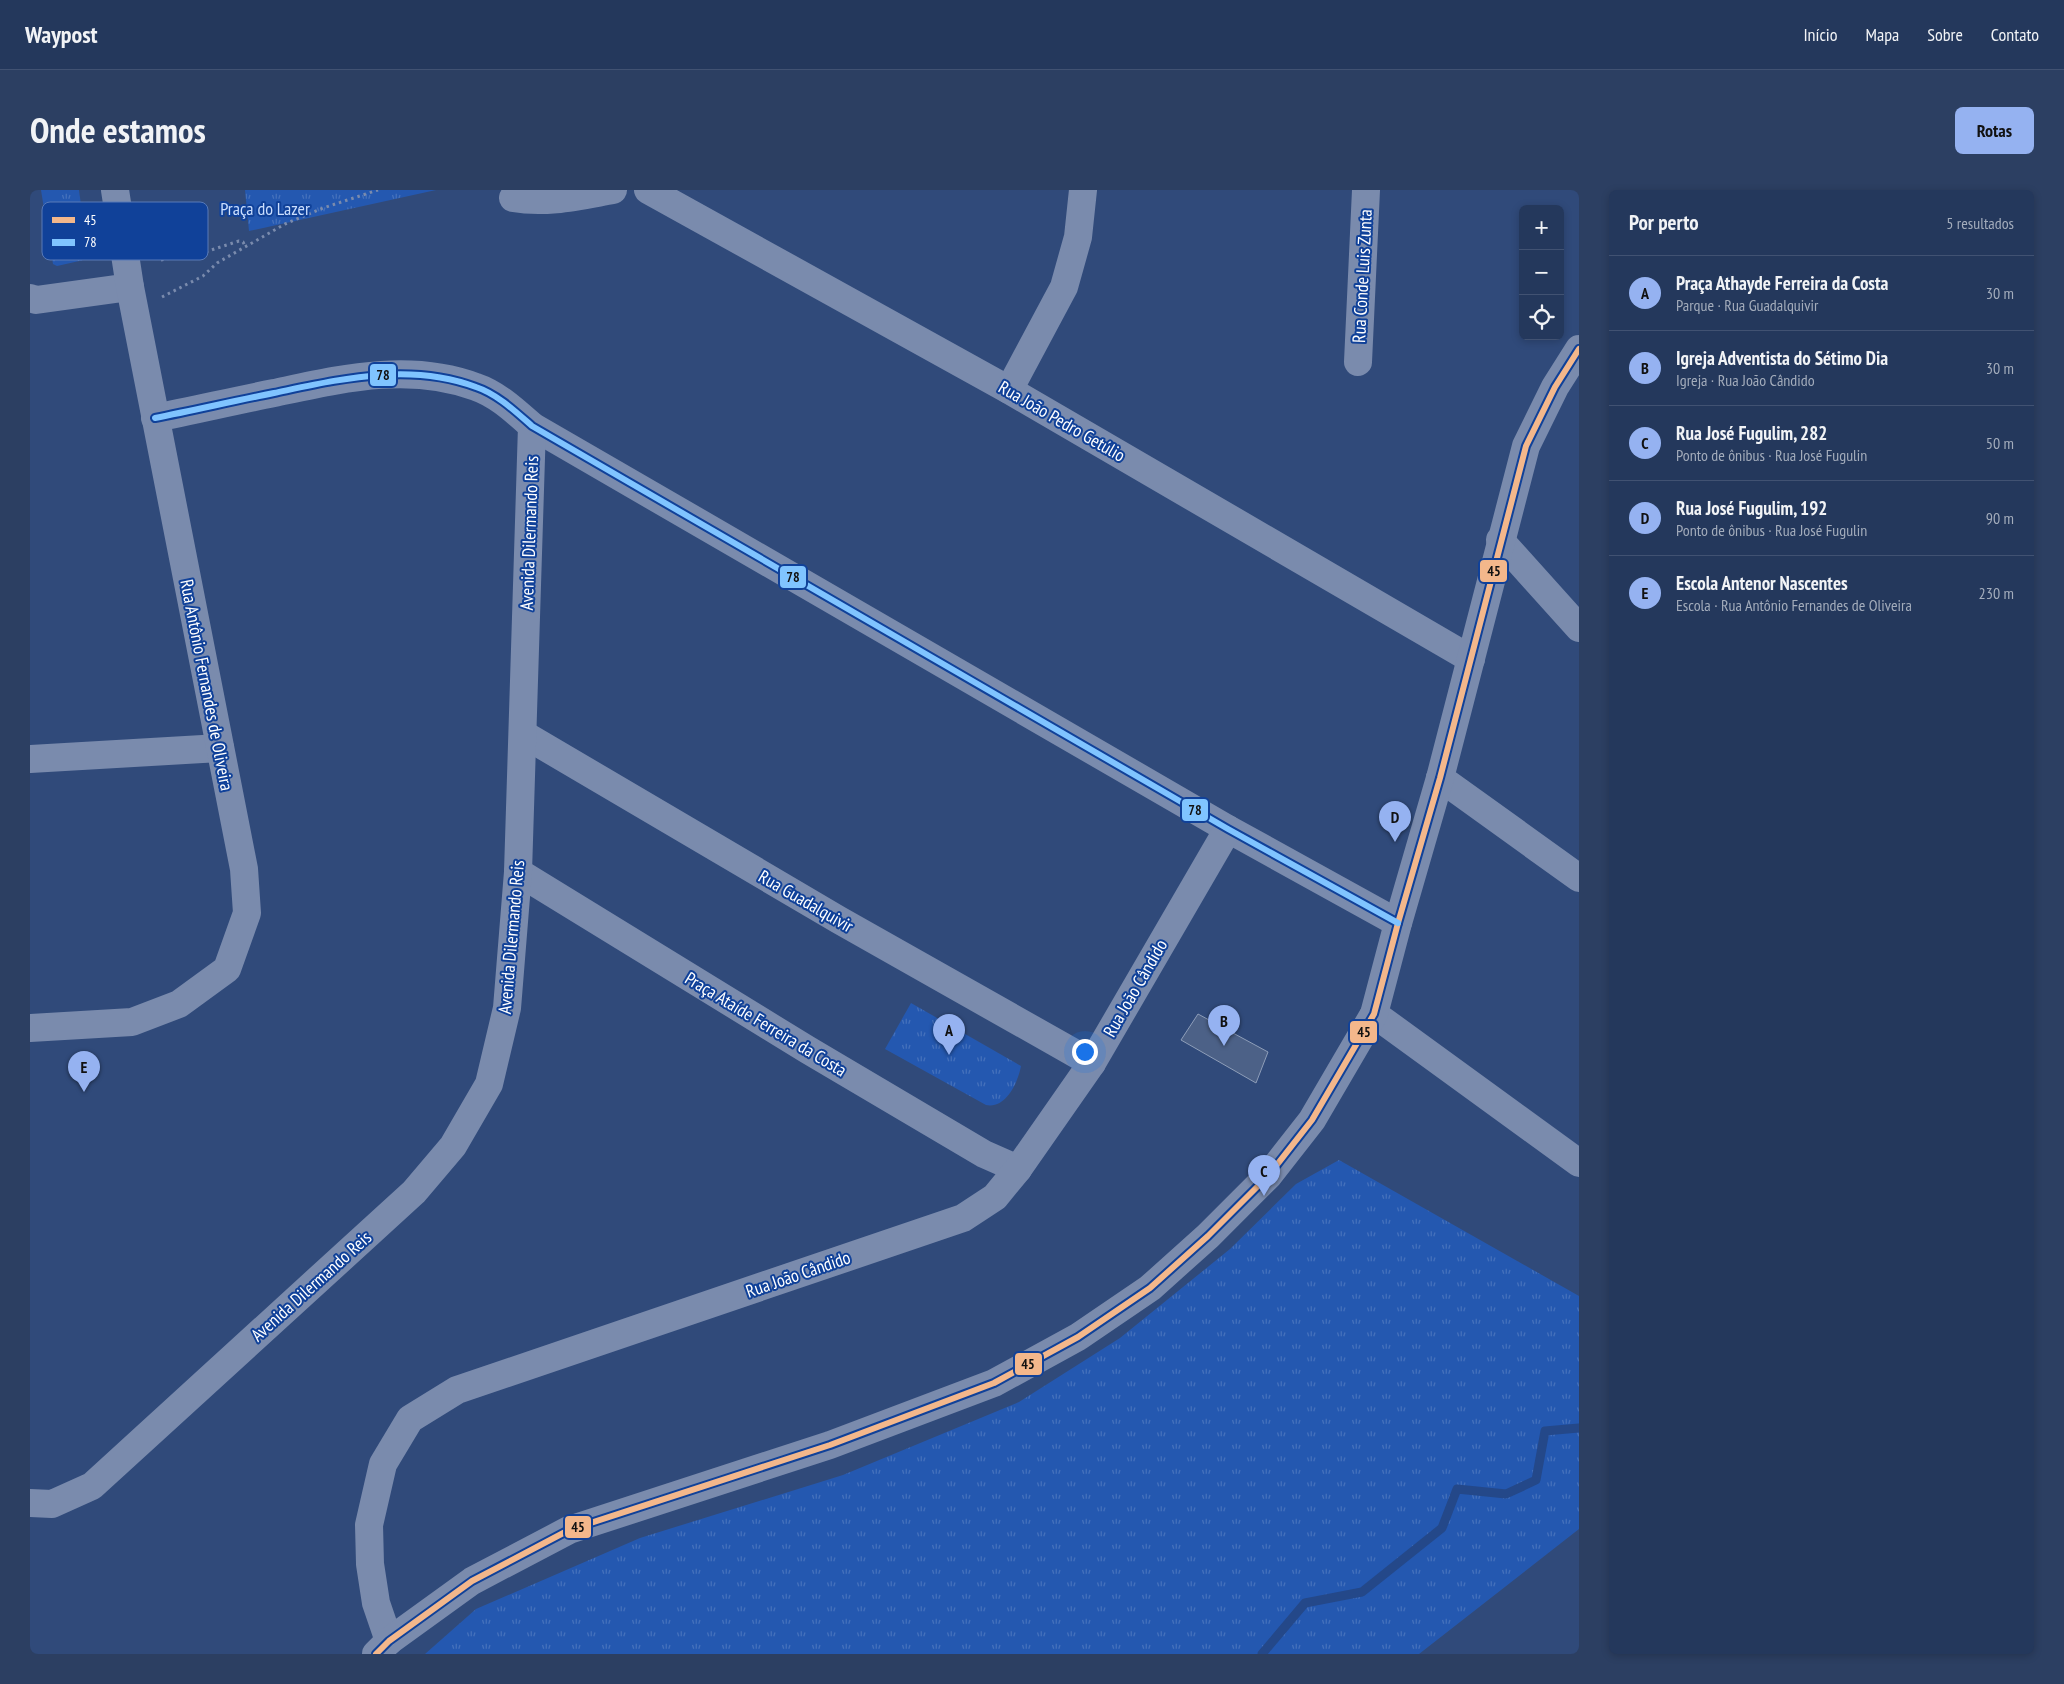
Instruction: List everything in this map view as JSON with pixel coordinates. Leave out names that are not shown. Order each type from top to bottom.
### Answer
[{"type":"street","points":[[513,198],[530,201],[547,200],[613,190]]},
{"type":"street","name":"Rua João Pedro Getúlio","points":[[648,190],[1009,390],[1471,659]]},
{"type":"street","points":[[1009,390],[1064,287],[1078,237],[1083,190]]},
{"type":"street","name":"Rua Conde Luis Zunta","points":[[1358,362],[1366,190]]},
{"type":"street","name":"Rua Antônio Fernandes de Oliveira","points":[[30,1028],[132,1022],[179,1004],[227,969],[247,913],[244,869],[155,418],[126,260]]},
{"type":"street","points":[[30,298],[36,300],[132,299]]},
{"type":"street","points":[[383,1647],[472,1581],[570,1530],[848,1438],[994,1383],[1078,1337],[1150,1288],[1208,1236],[1269,1175],[1312,1120],[1374,1014],[1440,778],[1500,540],[1526,446],[1555,387],[1579,349]]},
{"type":"street","points":[[155,418],[352,376],[403,373],[447,378],[478,387],[506,404],[532,426],[1228,830],[1398,923]]},
{"type":"street","name":"Avenida Dilermando Reis","points":[[30,1503],[52,1504],[92,1486],[414,1192],[453,1146],[489,1084],[507,1008],[518,872],[532,426]]},
{"type":"street","points":[[1500,540],[1579,628]]},
{"type":"street","name":"Rua Guadalquivir","points":[[523,734],[839,920],[1092,1063]]},
{"type":"street","points":[[30,759],[220,748]]},
{"type":"street","points":[[1440,778],[1579,878]]},
{"type":"street","name":"Rua João Cândido","points":[[383,1647],[370,1564],[369,1525],[383,1464],[410,1419],[457,1390],[963,1218],[995,1197],[1018,1169],[1092,1063],[1228,830]]},
{"type":"street","name":"Praça Ataíde Ferreira da Costa","points":[[518,872],[808,1050],[984,1154],[1018,1169]]},
{"type":"street","points":[[1374,1014],[1579,1163]]},
{"type":"path","points":[[132,299],[203,276],[217,263],[285,224],[323,208],[378,190]]},
{"type":"path","points":[[208,251],[240,241],[245,246]]},
{"type":"green space","points":[[41,190],[79,190],[81,202],[43,202]]},
{"type":"green space","name":"Praça do Lazer","points":[[245,190],[436,190],[249,231]]},
{"type":"green space","points":[[52,260],[84,260],[57,266],[53,264]]},
{"type":"green space","points":[[911,1003],[1021,1066],[1014,1086],[1005,1099],[993,1105],[986,1105],[885,1049]]},
{"type":"green space","points":[[1339,1160],[1579,1296],[1579,1529],[1419,1654],[425,1654],[476,1609],[640,1538],[843,1475],[1019,1402],[1120,1338],[1230,1249],[1296,1184]]},
{"type":"building","points":[[1198,1014],[1268,1052],[1256,1083],[1181,1040]]},
{"type":"waterway","points":[[1262,1654],[1305,1603],[1362,1592],[1442,1528],[1457,1489],[1506,1494],[1536,1480],[1545,1431],[1579,1428]]},
{"type":"transit line","name":"45","points":[[376,1654],[389,1641],[472,1581],[569,1530],[830,1445],[994,1383],[1078,1337],[1150,1288],[1208,1236],[1269,1175],[1312,1120],[1374,1014],[1440,778],[1526,446],[1555,387],[1579,349]]},
{"type":"transit line","name":"78","points":[[155,418],[324,383],[375,375],[426,375],[484,390],[506,403],[532,426],[1228,829],[1398,923]]},
{"type":"place","name":"Rua José Fugulim, 192","points":[[1395,842]]},
{"type":"place","name":"Igreja Adventista do Sétimo Dia","points":[[1224,1046]]},
{"type":"place","name":"Praça Athayde Ferreira da Costa","points":[[949,1055]]},
{"type":"place","name":"Escola Antenor Nascentes","points":[[84,1092]]},
{"type":"place","name":"Rua José Fugulim, 282","points":[[1264,1196]]}]
